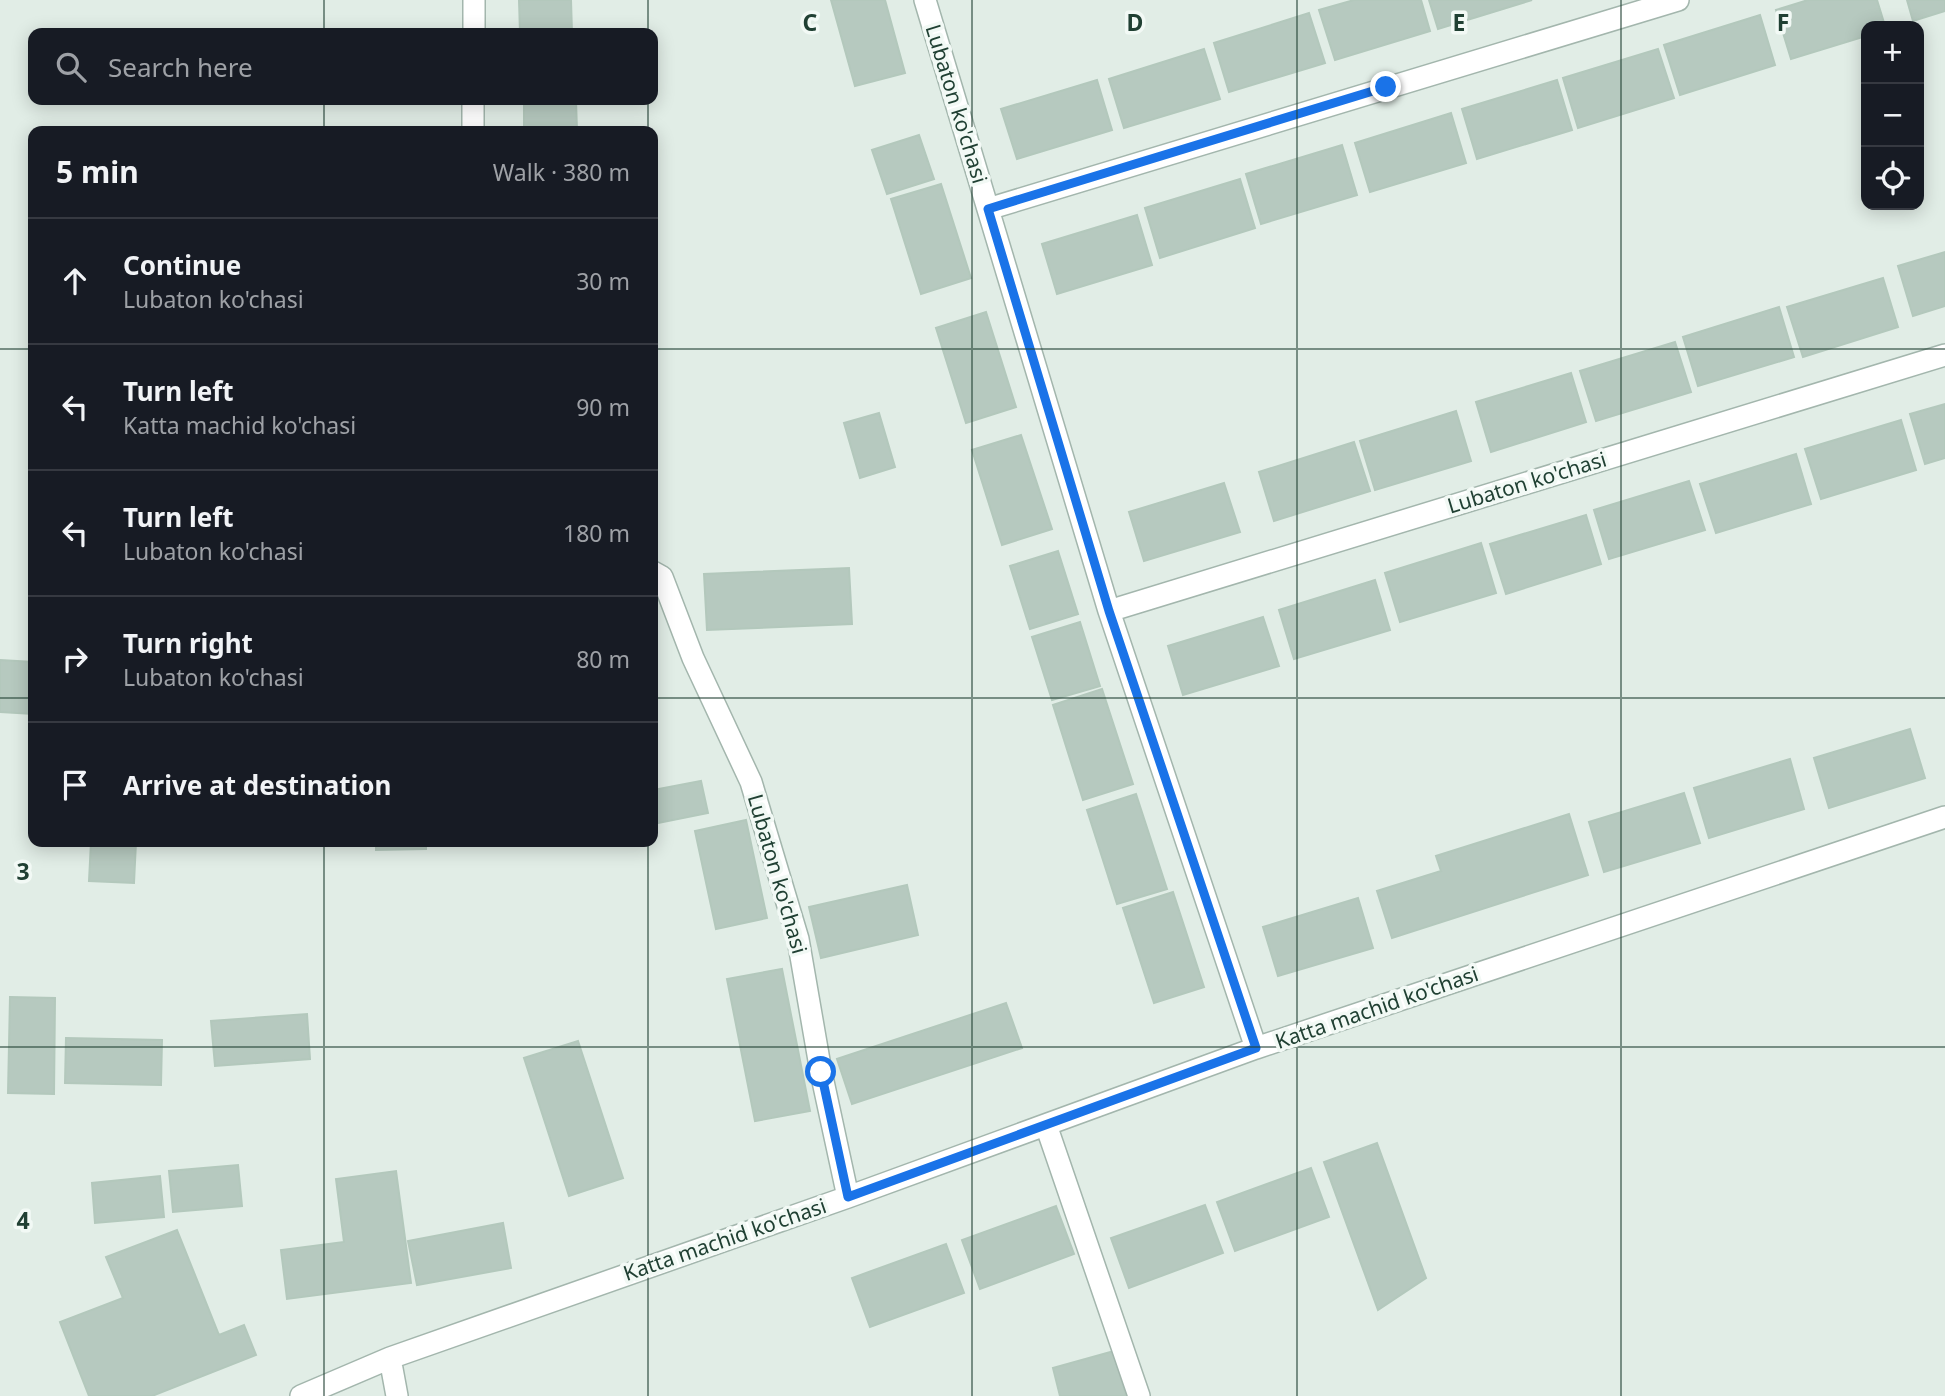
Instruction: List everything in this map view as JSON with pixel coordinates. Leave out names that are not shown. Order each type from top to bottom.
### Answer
[{"type":"street","points":[[474,0],[474,28]]},
{"type":"street","name":"Lubaton ko'chasi","points":[[925,0],[1109,611],[1256,1048]]},
{"type":"street","name":"Lubaton ko'chasi","points":[[988,209],[1678,0]]},
{"type":"street","points":[[473,105],[473,126]]},
{"type":"street","name":"Lubaton ko'chasi","points":[[1109,611],[1945,355]]},
{"type":"street","name":"Lubaton ko'chasi","points":[[658,575],[662,577],[693,658],[751,782],[798,939],[821,1072],[848,1197]]},
{"type":"street","name":"Katta machid ko'chasi","points":[[301,1396],[390,1358],[848,1197],[1256,1048],[1945,817]]},
{"type":"street","points":[[1046,1125],[1139,1396]]},
{"type":"street","points":[[390,1358],[397,1396]]},
{"type":"building","points":[[519,0],[571,0],[572,28],[520,28]]},
{"type":"building","points":[[831,0],[885,0],[905,73],[855,86]]},
{"type":"building","points":[[1354,0],[1421,0],[1430,31],[1335,60],[1319,10]]},
{"type":"building","points":[[1429,0],[1532,0],[1438,29]]},
{"type":"building","points":[[1808,0],[1877,0],[1883,21],[1861,21],[1861,38],[1791,59],[1776,10]]},
{"type":"building","points":[[1907,0],[1945,0],[1945,11],[1913,21]]},
{"type":"building","points":[[1309,13],[1325,63],[1229,92],[1214,43]]},
{"type":"building","points":[[1760,15],[1775,65],[1680,95],[1664,45]]},
{"type":"building","points":[[1204,49],[1220,99],[1124,128],[1109,79]]},
{"type":"building","points":[[1658,49],[1674,98],[1578,128],[1563,78]]},
{"type":"building","points":[[1097,80],[1112,130],[1017,159],[1001,109]]},
{"type":"building","points":[[1557,80],[1572,130],[1477,159],[1462,109]]},
{"type":"building","points":[[524,105],[576,105],[577,126],[524,126]]},
{"type":"building","points":[[1451,113],[1466,163],[1370,192],[1355,143]]},
{"type":"building","points":[[919,135],[934,179],[887,194],[872,150]]},
{"type":"building","points":[[1342,145],[1357,195],[1261,224],[1246,174]]},
{"type":"building","points":[[1240,179],[1255,228],[1160,258],[1145,208]]},
{"type":"building","points":[[941,184],[971,278],[921,294],[891,199]]},
{"type":"building","points":[[1137,215],[1152,265],[1057,294],[1042,244]]},
{"type":"building","points":[[1945,252],[1945,306],[1913,316],[1898,266]]},
{"type":"building","points":[[1883,278],[1898,327],[1803,357],[1787,307]]},
{"type":"building","points":[[1779,307],[1794,357],[1698,386],[1683,337]]},
{"type":"building","points":[[986,312],[1016,407],[966,423],[936,328]]},
{"type":"building","points":[[1675,342],[1691,392],[1596,421],[1580,371]]},
{"type":"building","points":[[1571,373],[1586,422],[1491,452],[1476,402]]},
{"type":"building","points":[[1945,404],[1945,458],[1925,464],[1910,414]]},
{"type":"building","points":[[1456,411],[1471,461],[1375,490],[1360,441]]},
{"type":"building","points":[[879,413],[895,467],[860,478],[844,423]]},
{"type":"building","points":[[1901,420],[1916,470],[1821,499],[1805,449]]},
{"type":"building","points":[[1021,435],[1052,529],[1002,545],[972,450]]},
{"type":"building","points":[[1354,442],[1370,491],[1274,521],[1259,472]]},
{"type":"building","points":[[1796,454],[1811,504],[1716,533],[1700,484]]},
{"type":"building","points":[[1689,481],[1705,530],[1609,559],[1594,510]]},
{"type":"building","points":[[1224,483],[1240,532],[1144,561],[1129,512]]},
{"type":"building","points":[[1586,515],[1601,564],[1506,594],[1490,544]]},
{"type":"building","points":[[1481,543],[1496,593],[1400,622],[1385,573]]},
{"type":"building","points":[[1058,551],[1078,614],[1030,629],[1010,566]]},
{"type":"building","points":[[849,568],[852,624],[707,630],[704,574]]},
{"type":"building","points":[[1375,580],[1390,630],[1294,659],[1279,610]]},
{"type":"building","points":[[1263,617],[1279,666],[1183,695],[1168,646]]},
{"type":"building","points":[[1080,622],[1100,686],[1052,700],[1032,637]]},
{"type":"building","points":[[0,660],[28,662],[28,714],[0,712]]},
{"type":"building","points":[[1102,689],[1133,784],[1083,800],[1053,705]]},
{"type":"building","points":[[1910,729],[1925,778],[1829,808],[1814,758]]},
{"type":"building","points":[[1790,759],[1804,809],[1709,838],[1694,788]]},
{"type":"building","points":[[701,781],[708,813],[658,823],[658,789]]},
{"type":"building","points":[[1684,793],[1700,843],[1604,872],[1589,822]]},
{"type":"building","points":[[1136,794],[1167,889],[1117,904],[1087,810]]},
{"type":"building","points":[[1569,814],[1588,875],[1392,938],[1377,891],[1441,871],[1436,856]]},
{"type":"building","points":[[746,820],[767,918],[716,929],[695,831]]},
{"type":"building","points":[[91,847],[136,847],[134,883],[89,881]]},
{"type":"building","points":[[376,847],[426,847],[426,849],[376,850]]},
{"type":"building","points":[[907,885],[918,935],[821,958],[809,907]]},
{"type":"building","points":[[1173,892],[1204,987],[1154,1003],[1123,908]]},
{"type":"building","points":[[1358,898],[1373,948],[1278,976],[1263,927]]},
{"type":"building","points":[[782,969],[810,1111],[755,1121],[727,979]]},
{"type":"building","points":[[10,997],[55,998],[54,1094],[8,1093]]},
{"type":"building","points":[[1006,1003],[1022,1048],[852,1104],[837,1059]]},
{"type":"building","points":[[307,1014],[310,1059],[215,1066],[211,1021]]},
{"type":"building","points":[[66,1038],[162,1040],[161,1085],[65,1083]]},
{"type":"building","points":[[578,1041],[623,1178],[569,1196],[524,1058]]},
{"type":"building","points":[[1377,1143],[1426,1278],[1378,1310],[1324,1162]]},
{"type":"building","points":[[238,1165],[242,1206],[173,1212],[169,1171]]},
{"type":"building","points":[[1311,1168],[1329,1217],[1235,1251],[1217,1202]]},
{"type":"building","points":[[396,1171],[411,1283],[287,1299],[281,1250],[344,1242],[336,1179]]},
{"type":"building","points":[[160,1176],[164,1217],[95,1223],[92,1183]]},
{"type":"building","points":[[1205,1205],[1223,1253],[1129,1288],[1111,1238]]},
{"type":"building","points":[[1056,1206],[1074,1254],[980,1289],[962,1240]]},
{"type":"building","points":[[503,1223],[511,1268],[417,1285],[408,1241]]},
{"type":"building","points":[[177,1230],[219,1335],[244,1325],[256,1355],[152,1396],[89,1396],[60,1322],[123,1298],[106,1257]]},
{"type":"building","points":[[946,1244],[964,1293],[870,1327],[852,1278]]},
{"type":"building","points":[[1114,1351],[1126,1396],[1060,1396],[1053,1368]]},
{"type":"route","points":[[821,1072],[848,1197],[1256,1048],[1109,611],[988,209],[1386,87]]}]
